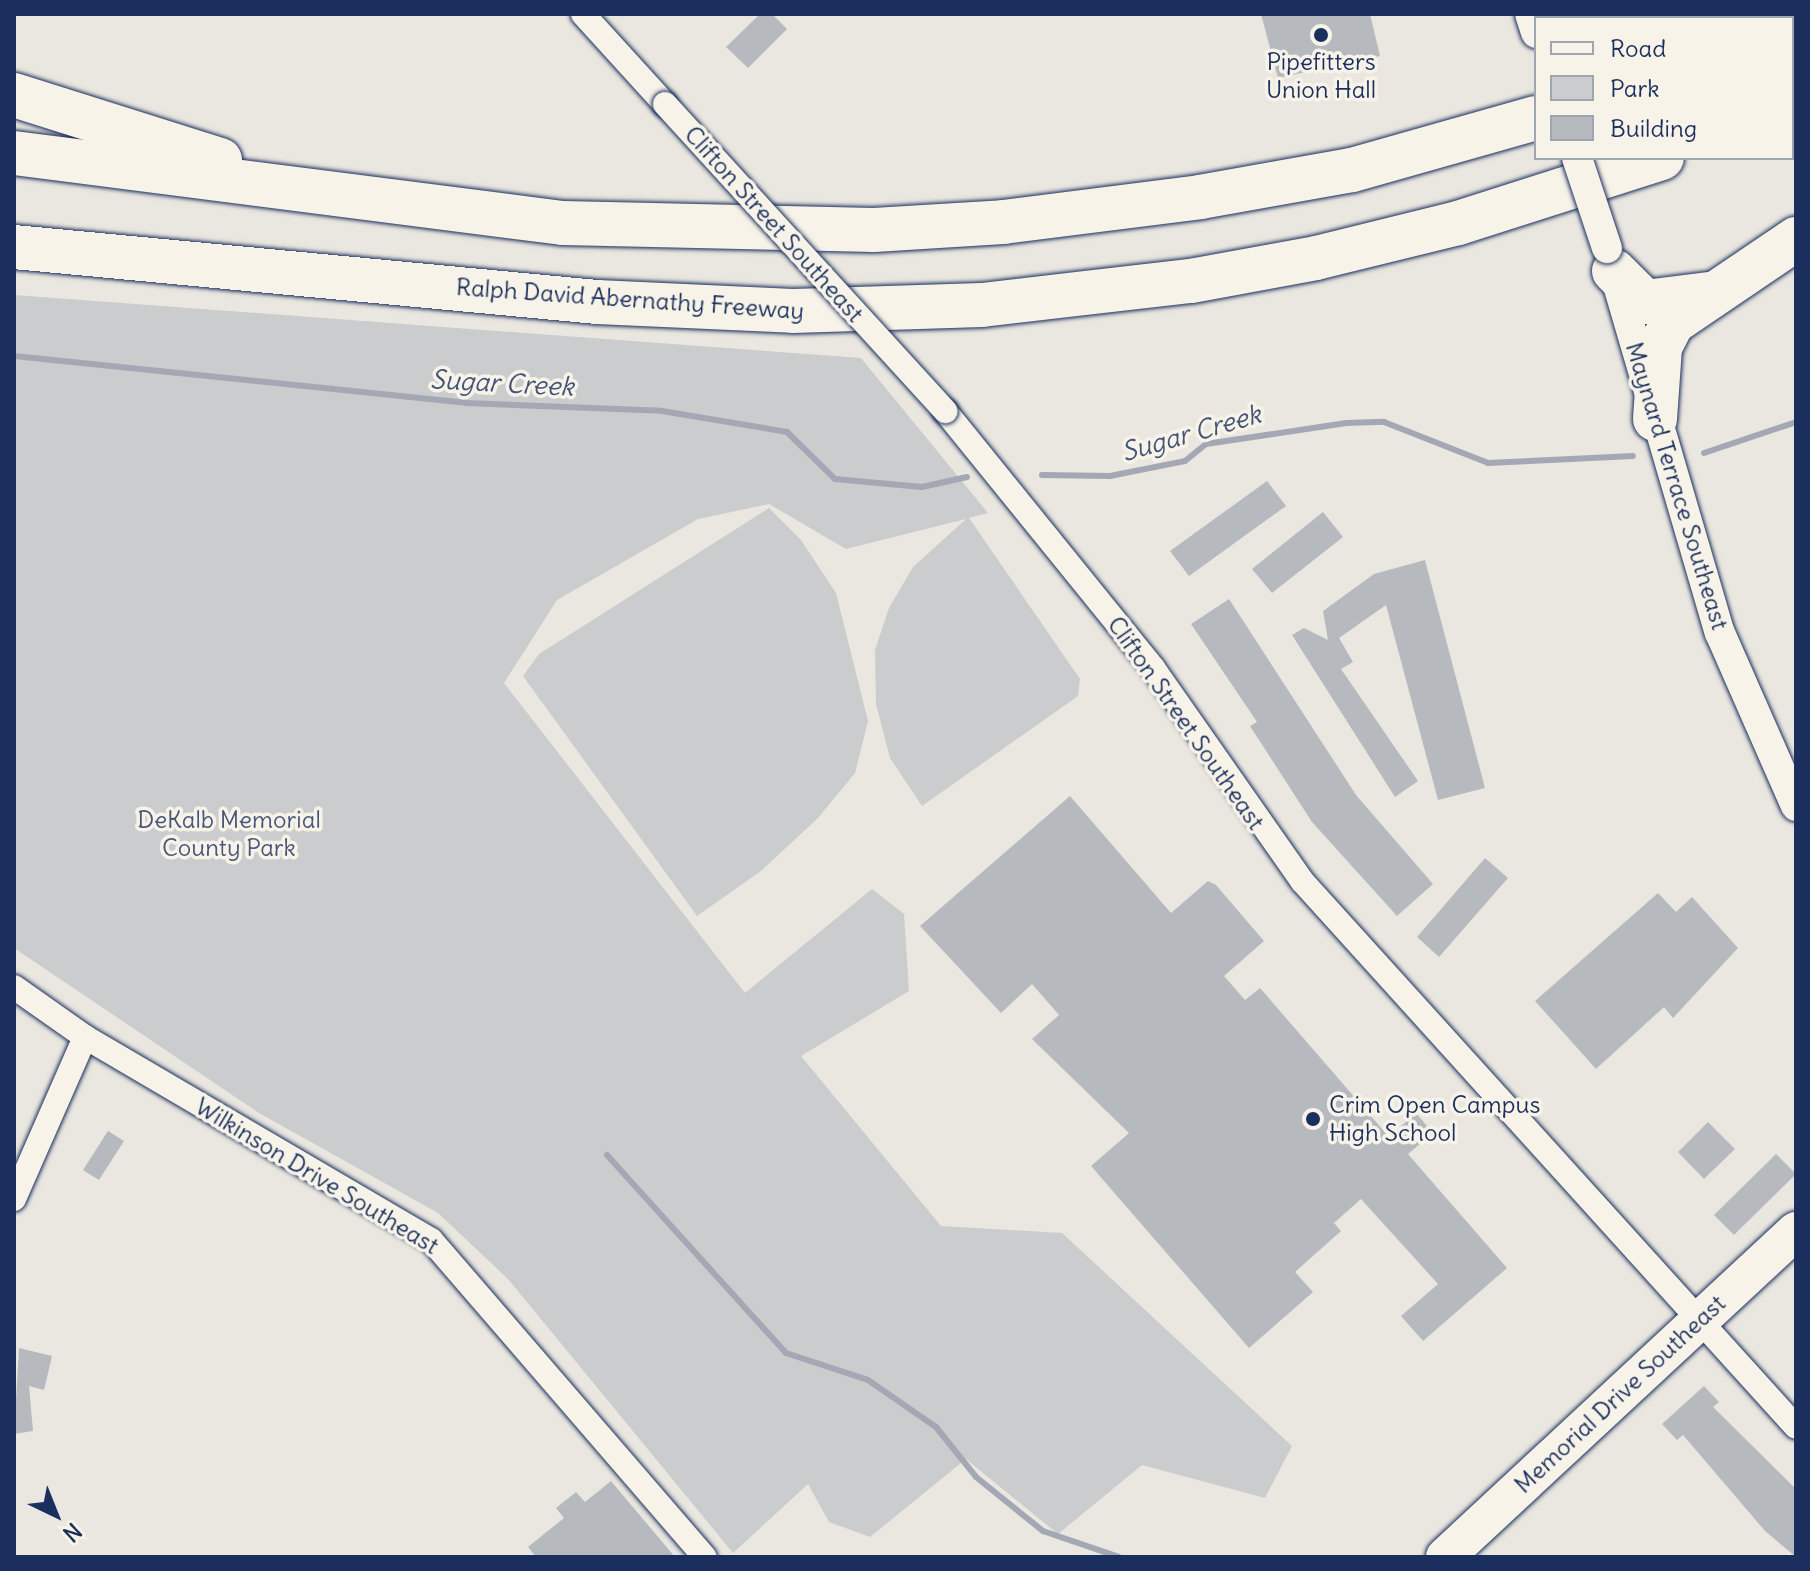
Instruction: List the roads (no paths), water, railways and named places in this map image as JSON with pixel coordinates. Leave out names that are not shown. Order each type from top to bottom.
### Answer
[{"type":"highway","points":[[14,95],[337,197]]},
{"type":"highway","points":[[14,153],[547,222],[713,230],[988,223],[1200,197],[1352,170],[1534,119]]},
{"type":"highway","name":"Ralph David Abernathy Freeway","points":[[14,247],[597,302],[793,311],[982,305],[1191,281],[1316,258],[1458,223],[1656,160]]},
{"type":"highway","points":[[1655,419],[1660,347],[1672,323],[1796,239]]},
{"type":"highway","points":[[1610,260],[1645,302],[1680,302],[1720,289]]},
{"type":"highway","points":[[14,262],[238,267]]},
{"type":"main road","name":"Memorial Drive Southeast","points":[[1445,1557],[1796,1231]]},
{"type":"street","name":"Clifton Street Southeast","points":[[583,14],[945,411],[1153,668],[1302,881],[1796,1427]]},
{"type":"street","name":"Maynard Terrace Southeast","points":[[1578,160],[1720,633],[1796,806]]},
{"type":"street","name":"Wilkinson Drive Southeast","points":[[14,987],[85,1037],[431,1240],[705,1557]]},
{"type":"street","points":[[14,1199],[85,1037]]},
{"type":"waterway","name":"Sugar Creek","points":[[14,356],[466,403],[662,411],[787,432],[835,479],[922,487],[967,477]]},
{"type":"waterway","name":"Sugar Creek","points":[[1042,475],[1110,476],[1185,461],[1206,444],[1346,423],[1384,422],[1488,463],[1633,456]]},
{"type":"waterway","name":"Sugar Creek","points":[[1704,453],[1796,422]]},
{"type":"waterway","points":[[607,1155],[786,1353],[868,1380],[936,1427],[976,1477],[1043,1531],[1119,1557]]},
{"type":"place","name":"Pipefitters Union Hall","points":[[1321,35]]},
{"type":"place","name":"Crim Open Campus High School","points":[[1313,1119]]},
{"type":"park label","name":"DeKalb Memorial County Park","points":[[229,834]]}]
